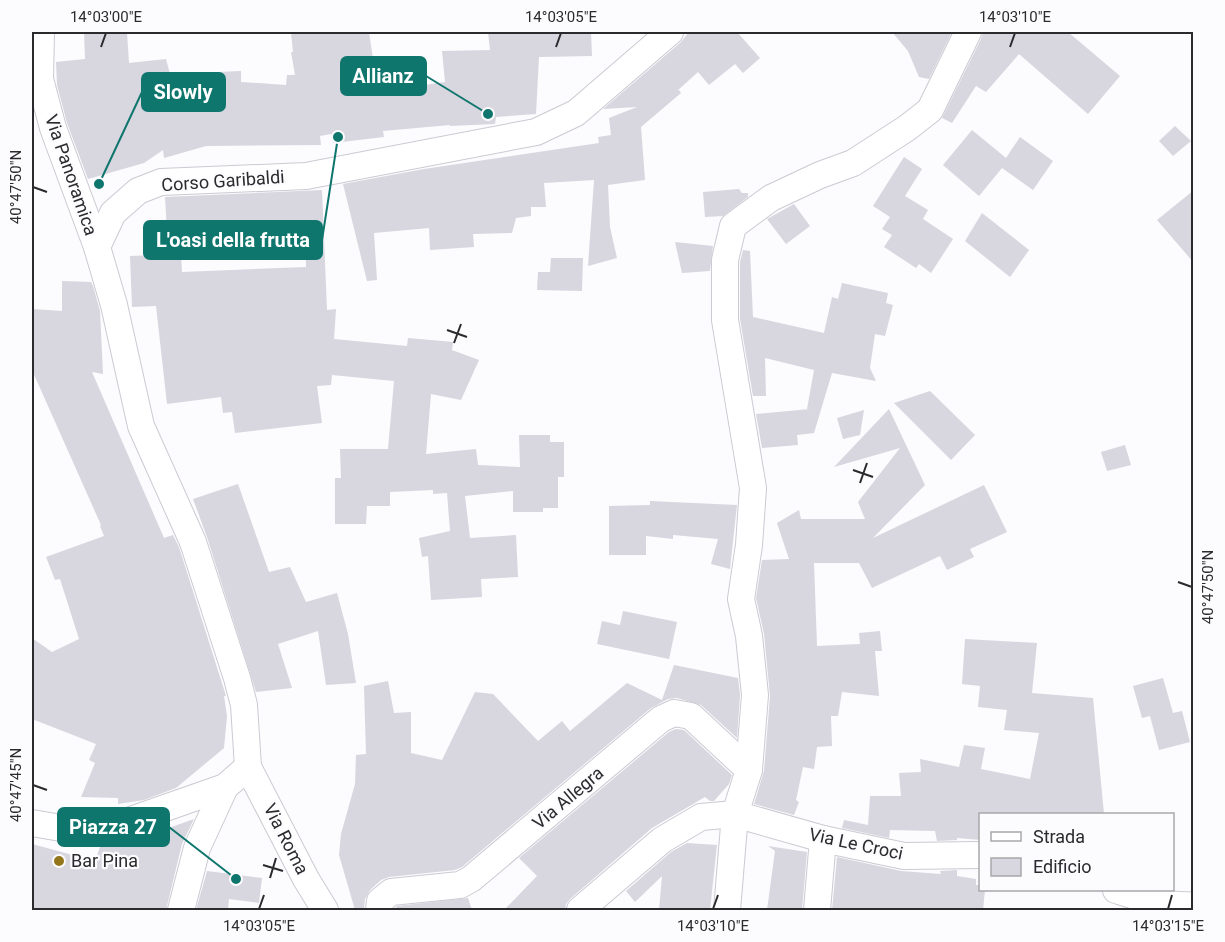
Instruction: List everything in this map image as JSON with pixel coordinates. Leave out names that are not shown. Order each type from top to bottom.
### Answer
[{"type":"street","name":"Via Panoramica","points":[[41,32],[40,79],[53,128],[97,247]]},
{"type":"street","name":"Corso Garibaldi","points":[[97,247],[113,213],[138,191],[161,182],[306,176],[536,132],[576,113],[670,32]]},
{"type":"street","points":[[727,910],[735,814],[749,770],[756,695],[749,636],[741,599],[749,545],[753,488],[725,320],[725,260],[733,226],[771,198],[853,163],[930,110],[968,32]]},
{"type":"street","points":[[32,823],[61,828],[108,828],[225,787],[248,767],[244,705],[237,678],[193,542],[141,426],[114,305],[97,247]]},
{"type":"street","name":"Via Allegra","points":[[379,910],[380,901],[391,892],[460,885],[471,879],[661,719],[674,713],[691,716],[749,770]]},
{"type":"street","name":"Via Roma","points":[[248,767],[306,879],[325,910]]},
{"type":"street","points":[[181,910],[197,848],[225,787]]},
{"type":"street","points":[[580,910],[662,840],[701,817],[735,814]]},
{"type":"street","name":"Via Le Croci","points":[[735,814],[823,839],[904,856],[979,855]]},
{"type":"street","points":[[816,910],[823,839]]},
{"type":"street","points":[[1118,891],[1146,905],[1194,905]]},
{"type":"building","points":[[84,32],[127,32],[129,63],[166,59],[170,74],[241,71],[241,82],[286,85],[287,75],[295,75],[291,52],[293,52],[291,32],[369,32],[378,93],[424,88],[424,85],[445,82],[442,51],[490,50],[488,32],[591,32],[592,56],[539,57],[536,114],[496,117],[495,124],[450,125],[383,131],[384,137],[333,143],[331,134],[320,136],[321,145],[206,146],[164,158],[163,150],[144,163],[88,179],[67,123],[57,85],[56,62],[85,59]]},
{"type":"building","points":[[689,32],[737,32],[760,58],[743,73],[735,64],[709,85],[698,72],[677,91],[681,93],[641,127],[645,180],[608,185],[610,227],[617,258],[588,266],[594,180],[544,183],[546,207],[531,207],[531,216],[516,218],[512,233],[473,234],[474,247],[430,250],[429,228],[374,233],[377,280],[367,281],[343,184],[424,169],[599,143],[598,137],[611,135],[609,118],[637,107],[603,109],[680,43]]},
{"type":"building","points":[[892,32],[952,32],[929,79],[919,77],[908,51]]},
{"type":"building","points":[[983,32],[1068,32],[1120,76],[1088,114],[1019,54],[986,92],[976,86],[952,123],[942,118]]},
{"type":"building","points":[[1175,126],[1191,141],[1173,156],[1159,141]]},
{"type":"building","points":[[972,130],[1006,158],[1020,137],[1053,161],[1033,190],[1002,168],[979,196],[943,165]]},
{"type":"building","points":[[904,157],[922,169],[905,196],[928,210],[923,219],[953,239],[931,273],[919,264],[916,268],[884,247],[892,235],[882,229],[890,217],[873,206]]},
{"type":"building","points":[[739,189],[742,193],[748,193],[748,197],[723,216],[705,217],[703,192]]},
{"type":"building","points":[[322,190],[327,310],[336,309],[334,339],[407,346],[408,338],[453,342],[452,350],[479,360],[461,400],[431,394],[426,454],[476,449],[478,465],[520,467],[519,435],[550,435],[550,442],[564,442],[564,477],[558,477],[558,508],[543,508],[543,512],[513,512],[513,491],[465,496],[470,538],[516,535],[518,577],[481,579],[482,597],[431,600],[428,556],[422,557],[419,538],[450,531],[447,493],[433,494],[433,490],[390,492],[390,506],[367,506],[366,524],[335,524],[335,478],[341,478],[340,449],[388,449],[394,381],[332,375],[331,385],[317,386],[322,423],[235,433],[232,412],[223,413],[221,397],[167,404],[156,306],[132,307],[130,256],[181,254],[182,272],[306,267],[305,226],[167,231],[165,197]]},
{"type":"building","points":[[1194,190],[1194,263],[1157,220]]},
{"type":"building","points":[[794,204],[810,226],[786,244],[767,219]]},
{"type":"building","points":[[982,213],[1029,250],[1010,277],[965,241]]},
{"type":"building","points":[[675,242],[713,246],[710,271],[682,273]]},
{"type":"building","points":[[743,250],[750,251],[753,317],[824,333],[832,297],[838,299],[842,283],[888,293],[886,303],[893,305],[885,336],[875,334],[870,368],[876,381],[832,373],[814,433],[797,435],[798,445],[762,448],[756,414],[810,409],[807,409],[814,370],[765,358],[766,396],[753,396],[740,319],[740,262]]},
{"type":"building","points":[[551,258],[583,258],[582,291],[537,290],[538,272],[550,272]]},
{"type":"building","points":[[62,281],[91,282],[93,286],[100,311],[103,374],[92,372],[164,538],[173,535],[179,547],[226,696],[224,696],[227,716],[224,748],[176,788],[144,800],[118,804],[118,798],[81,797],[95,763],[89,760],[96,744],[32,719],[32,638],[52,652],[79,639],[60,579],[55,580],[46,557],[104,536],[32,370],[32,309],[62,311]]},
{"type":"building","points":[[930,391],[975,435],[951,460],[894,403]]},
{"type":"building","points":[[889,409],[925,485],[873,538],[984,485],[1007,532],[970,549],[974,557],[947,570],[940,556],[872,588],[859,563],[814,563],[817,646],[860,644],[859,633],[880,631],[882,651],[875,651],[879,696],[842,692],[838,716],[831,716],[832,746],[817,747],[814,769],[803,767],[796,800],[799,802],[794,815],[754,804],[764,771],[770,696],[764,634],[756,598],[762,560],[789,559],[777,523],[799,510],[801,519],[865,519],[858,502],[900,448],[834,467]]},
{"type":"building","points":[[864,410],[860,435],[843,439],[837,418]]},
{"type":"building","points":[[1125,445],[1131,465],[1107,471],[1101,452]]},
{"type":"building","points":[[238,484],[269,572],[290,567],[306,602],[337,593],[348,634],[356,683],[326,685],[318,631],[278,644],[292,688],[256,692],[193,499]]},
{"type":"building","points":[[650,501],[737,505],[730,569],[711,564],[718,539],[673,535],[673,539],[646,536],[646,555],[609,555],[609,506],[650,505]]},
{"type":"building","points":[[623,611],[677,622],[669,659],[597,644],[602,621],[620,625]]},
{"type":"building","points":[[965,639],[1037,643],[1032,693],[1093,698],[1104,813],[979,813],[979,840],[957,838],[957,840],[937,841],[935,831],[890,830],[889,838],[842,828],[844,820],[868,825],[870,796],[901,796],[899,773],[921,772],[920,759],[959,767],[964,745],[985,748],[981,769],[1030,779],[1039,733],[1004,730],[1007,710],[978,707],[980,686],[962,684]]},
{"type":"building","points":[[674,665],[738,678],[740,695],[737,738],[701,705],[677,698],[668,699],[651,708],[462,867],[455,870],[389,877],[381,880],[370,890],[365,899],[364,909],[355,910],[339,855],[341,834],[355,784],[356,755],[366,754],[364,686],[388,681],[394,713],[411,712],[411,753],[442,760],[475,692],[493,694],[538,741],[562,721],[570,731],[627,683],[662,700]]},
{"type":"building","points":[[1163,678],[1173,713],[1182,711],[1190,742],[1159,750],[1150,716],[1142,718],[1133,686]]},
{"type":"building","points":[[676,729],[684,730],[732,775],[729,784],[714,801],[705,797],[652,828],[570,899],[565,910],[504,910],[537,876],[519,858],[669,732]]},
{"type":"building","points":[[194,819],[182,844],[166,910],[32,910],[32,844],[95,861],[101,844],[129,844]]},
{"type":"building","points":[[687,843],[717,845],[710,910],[659,910],[662,876],[635,902],[626,891],[671,852]]},
{"type":"building","points":[[768,846],[807,852],[802,910],[767,910],[775,851]]},
{"type":"building","points":[[837,857],[901,871],[941,874],[940,871],[957,870],[957,876],[976,879],[979,891],[985,891],[983,910],[832,910]]},
{"type":"building","points":[[207,871],[262,878],[259,903],[229,899],[228,910],[196,910]]},
{"type":"building","points":[[468,898],[472,910],[394,910],[397,906]]},
{"type":"place","name":"Allianz","points":[[488,114]]},
{"type":"place","name":"L'oasi della frutta","points":[[338,137]]},
{"type":"place","name":"Slowly","points":[[99,184]]},
{"type":"place","name":"Bar Pina","points":[[59,861]]},
{"type":"place","name":"Piazza 27","points":[[236,879]]}]
